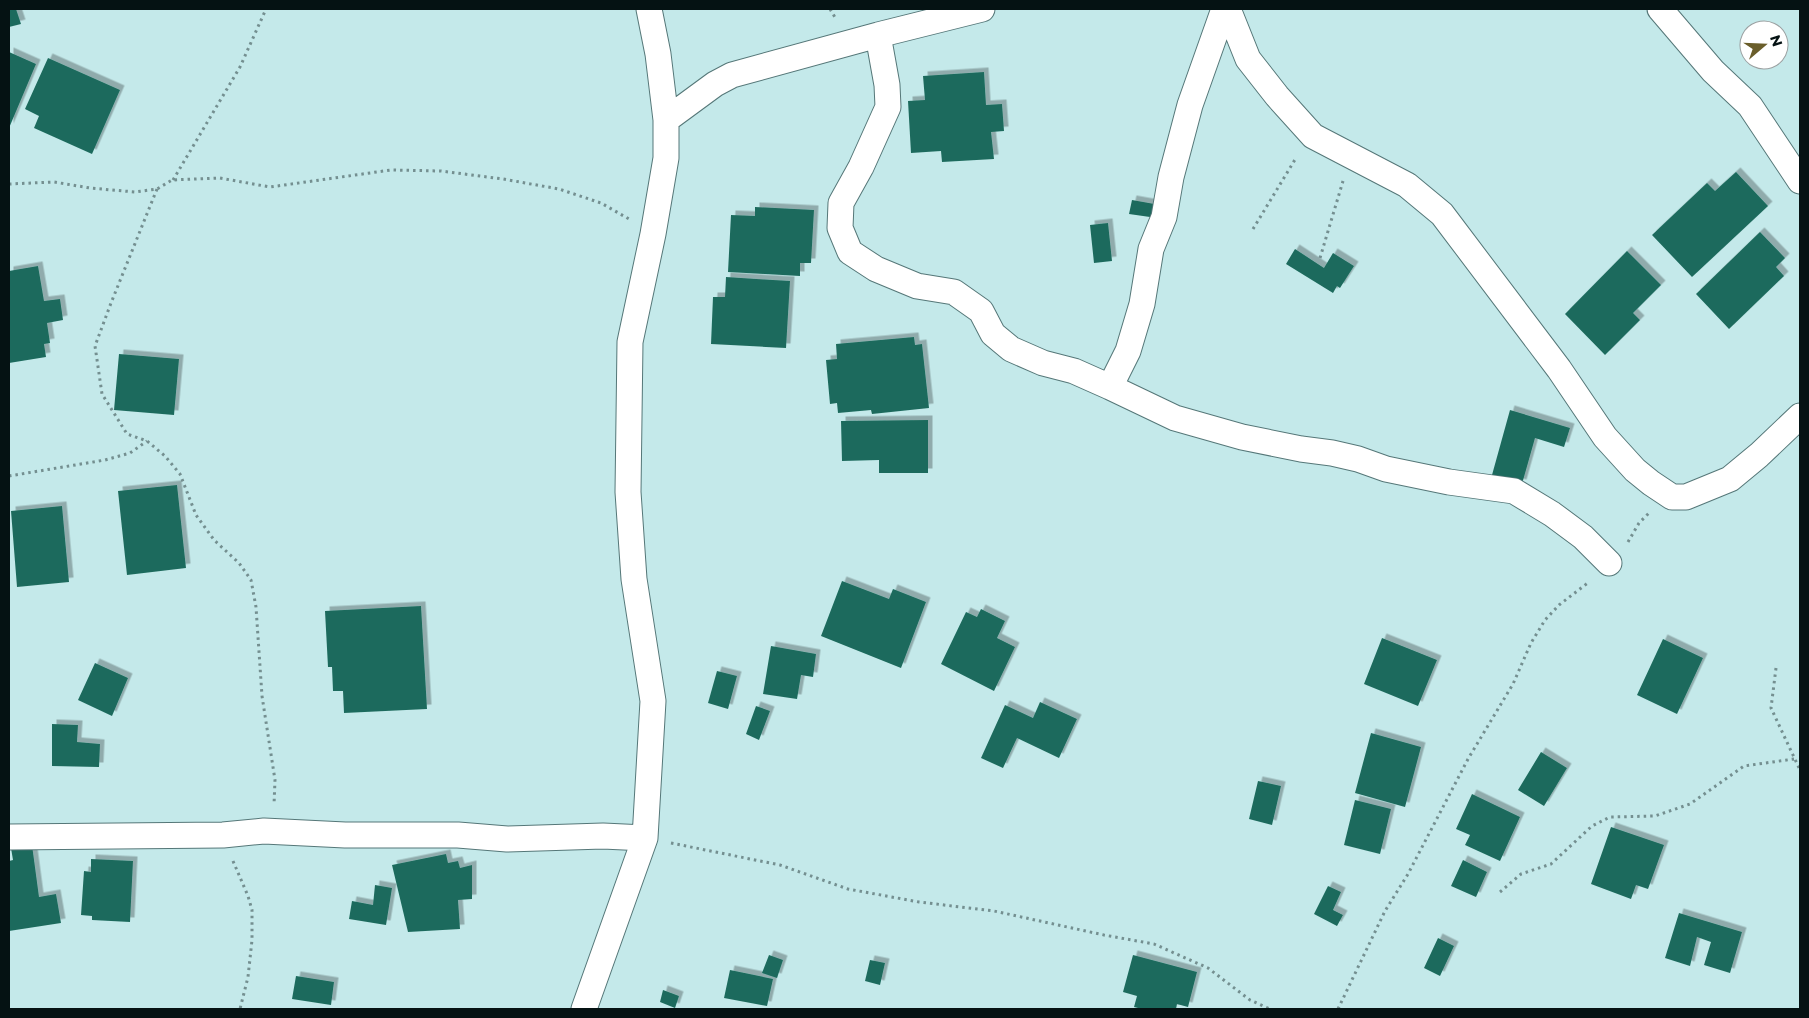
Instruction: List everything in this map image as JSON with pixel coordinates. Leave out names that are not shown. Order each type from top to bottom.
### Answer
[{"type":"street","points":[[584,1009],[645,838],[654,701],[634,579],[628,492],[630,342],[653,234],[666,158],[666,120],[658,54],[649,9]]},
{"type":"street","points":[[666,120],[715,84],[732,75],[982,9]]},
{"type":"street","points":[[1110,387],[1128,351],[1142,304],[1151,249],[1164,217],[1171,177],[1190,105],[1224,9]]},
{"type":"street","points":[[1228,9],[1248,59],[1277,96],[1313,136],[1360,162],[1408,185],[1442,214],[1559,369],[1605,437],[1635,470],[1651,484],[1672,497],[1686,496],[1730,479],[1759,455],[1800,416]]},
{"type":"street","points":[[1660,9],[1713,71],[1750,106],[1800,180]]},
{"type":"street","points":[[878,35],[887,85],[888,107],[841,203],[840,228],[850,252],[876,269],[917,286],[954,292],[981,311],[993,334],[1011,349],[1043,363],[1074,370],[1176,418],[1242,436],[1301,449],[1332,452],[1386,469],[1449,482],[1514,491],[1552,514],[1583,537],[1609,563]]},
{"type":"street","points":[[9,836],[223,835],[264,831],[345,836],[458,836],[507,839],[603,836],[645,838]]},
{"type":"path","points":[[9,184],[54,182],[90,188],[136,192],[157,189],[172,180],[240,67],[266,9]]},
{"type":"path","points":[[1253,229],[1302,148],[1313,136]]},
{"type":"path","points":[[1320,258],[1342,181],[1360,162]]},
{"type":"path","points":[[172,180],[220,178],[270,187],[391,170],[440,171],[559,189],[601,203],[653,234]]},
{"type":"path","points":[[157,189],[95,346],[102,394],[127,434],[147,441],[165,456],[180,474],[196,515],[214,540],[239,563],[251,580],[256,607],[262,696],[275,780],[275,804],[264,831]]},
{"type":"path","points":[[9,476],[106,460],[130,454],[147,441]]},
{"type":"path","points":[[1338,1009],[1385,911],[1408,874],[1468,759],[1513,684],[1531,642],[1545,620],[1559,605],[1587,584],[1609,563],[1627,543],[1639,523],[1648,513],[1672,497]]},
{"type":"path","points":[[1776,668],[1771,708],[1800,770]]},
{"type":"path","points":[[1500,892],[1521,874],[1551,864],[1592,826],[1610,817],[1655,816],[1690,804],[1744,766],[1794,759]]},
{"type":"path","points":[[223,835],[252,910],[252,940],[248,977],[240,1009]]},
{"type":"path","points":[[645,838],[780,865],[848,889],[919,902],[994,911],[1154,944],[1208,968],[1250,1000],[1270,1009]]},
{"type":"building","points":[[9,9],[16,9],[21,24],[9,27]]},
{"type":"building","points":[[9,52],[36,64],[9,128]]},
{"type":"building","points":[[48,58],[120,90],[92,154],[34,128],[39,116],[25,109]]},
{"type":"building","points":[[984,72],[986,105],[1002,104],[1004,131],[991,132],[994,159],[942,162],[941,151],[911,153],[908,101],[925,100],[923,76]]},
{"type":"building","points":[[1736,172],[1768,206],[1692,277],[1652,235],[1707,183],[1715,191]]},
{"type":"building","points":[[1132,200],[1160,205],[1157,218],[1129,214]]},
{"type":"building","points":[[755,207],[814,210],[811,263],[800,263],[800,276],[728,272],[731,215],[755,216]]},
{"type":"building","points":[[1108,223],[1112,261],[1094,263],[1090,225]]},
{"type":"building","points":[[1760,232],[1785,258],[1776,267],[1784,276],[1729,329],[1696,294]]},
{"type":"building","points":[[1295,249],[1324,268],[1333,253],[1354,266],[1340,288],[1337,286],[1333,293],[1286,264]]},
{"type":"building","points":[[1627,251],[1661,285],[1633,313],[1640,320],[1605,355],[1565,314]]},
{"type":"building","points":[[38,266],[44,301],[60,299],[63,320],[47,323],[50,343],[44,344],[46,357],[9,363],[9,271]]},
{"type":"building","points":[[726,277],[790,281],[786,348],[711,344],[713,297],[725,297]]},
{"type":"building","points":[[914,337],[915,345],[922,344],[929,408],[872,414],[871,410],[838,413],[837,403],[830,404],[826,360],[837,359],[836,344]]},
{"type":"building","points":[[119,354],[179,359],[174,415],[114,410]]},
{"type":"building","points":[[1510,410],[1570,428],[1564,447],[1535,438],[1522,484],[1492,475]]},
{"type":"building","points":[[928,420],[928,473],[879,473],[879,460],[842,461],[841,421]]},
{"type":"building","points":[[177,485],[186,568],[127,575],[118,491]]},
{"type":"building","points":[[62,506],[69,582],[17,587],[11,511]]},
{"type":"building","points":[[842,581],[889,599],[893,589],[926,602],[901,668],[821,636]]},
{"type":"building","points":[[421,606],[427,709],[344,713],[343,691],[333,691],[332,667],[328,667],[325,611]]},
{"type":"building","points":[[981,609],[1005,621],[997,638],[1015,647],[994,691],[941,664],[966,612],[977,617]]},
{"type":"building","points":[[1382,638],[1437,660],[1418,706],[1364,684]]},
{"type":"building","points":[[1663,639],[1703,658],[1677,714],[1637,695]]},
{"type":"building","points":[[771,646],[816,654],[813,677],[801,675],[797,699],[763,694]]},
{"type":"building","points":[[95,663],[128,678],[112,716],[78,700]]},
{"type":"building","points":[[717,671],[737,676],[728,709],[708,703]]},
{"type":"building","points":[[1040,702],[1077,719],[1059,758],[1017,738],[1003,768],[981,758],[1005,705],[1033,718]]},
{"type":"building","points":[[756,706],[770,711],[759,740],[746,734]]},
{"type":"building","points":[[52,724],[78,725],[77,742],[100,744],[99,767],[52,766]]},
{"type":"building","points":[[1371,733],[1421,747],[1405,807],[1355,793]]},
{"type":"building","points":[[1541,752],[1567,768],[1544,806],[1518,790]]},
{"type":"building","points":[[1258,781],[1281,786],[1272,825],[1249,819]]},
{"type":"building","points":[[1472,794],[1520,817],[1500,861],[1465,845],[1470,835],[1456,829]]},
{"type":"building","points":[[1355,800],[1391,809],[1380,854],[1344,845]]},
{"type":"building","points":[[1611,827],[1664,845],[1648,889],[1636,885],[1631,899],[1591,884]]},
{"type":"building","points":[[32,845],[39,897],[56,894],[61,923],[9,931],[9,861],[13,860],[11,848]]},
{"type":"building","points":[[446,854],[448,863],[458,861],[460,868],[472,865],[472,899],[458,900],[460,929],[408,932],[392,865]]},
{"type":"building","points":[[91,859],[133,861],[130,922],[92,920],[92,916],[81,915],[84,871],[91,872]]},
{"type":"building","points":[[1463,860],[1487,872],[1476,897],[1451,886]]},
{"type":"building","points":[[375,885],[392,888],[386,925],[349,919],[352,901],[373,905]]},
{"type":"building","points":[[1328,886],[1341,892],[1333,910],[1343,915],[1337,926],[1314,914]]},
{"type":"building","points":[[1679,913],[1742,932],[1730,973],[1704,965],[1711,942],[1697,937],[1690,966],[1665,958]]},
{"type":"building","points":[[1438,938],[1454,946],[1440,976],[1424,968]]},
{"type":"building","points":[[769,955],[783,960],[777,978],[762,973]]},
{"type":"building","points":[[1133,955],[1197,972],[1188,1007],[1177,1004],[1176,1009],[1142,1009],[1134,1007],[1137,996],[1123,992]]},
{"type":"building","points":[[870,960],[885,963],[880,985],[865,981]]},
{"type":"building","points":[[730,970],[773,979],[767,1006],[724,998]]},
{"type":"building","points":[[296,976],[334,982],[331,1005],[292,999]]},
{"type":"building","points":[[663,990],[679,996],[675,1008],[660,1002]]}]
